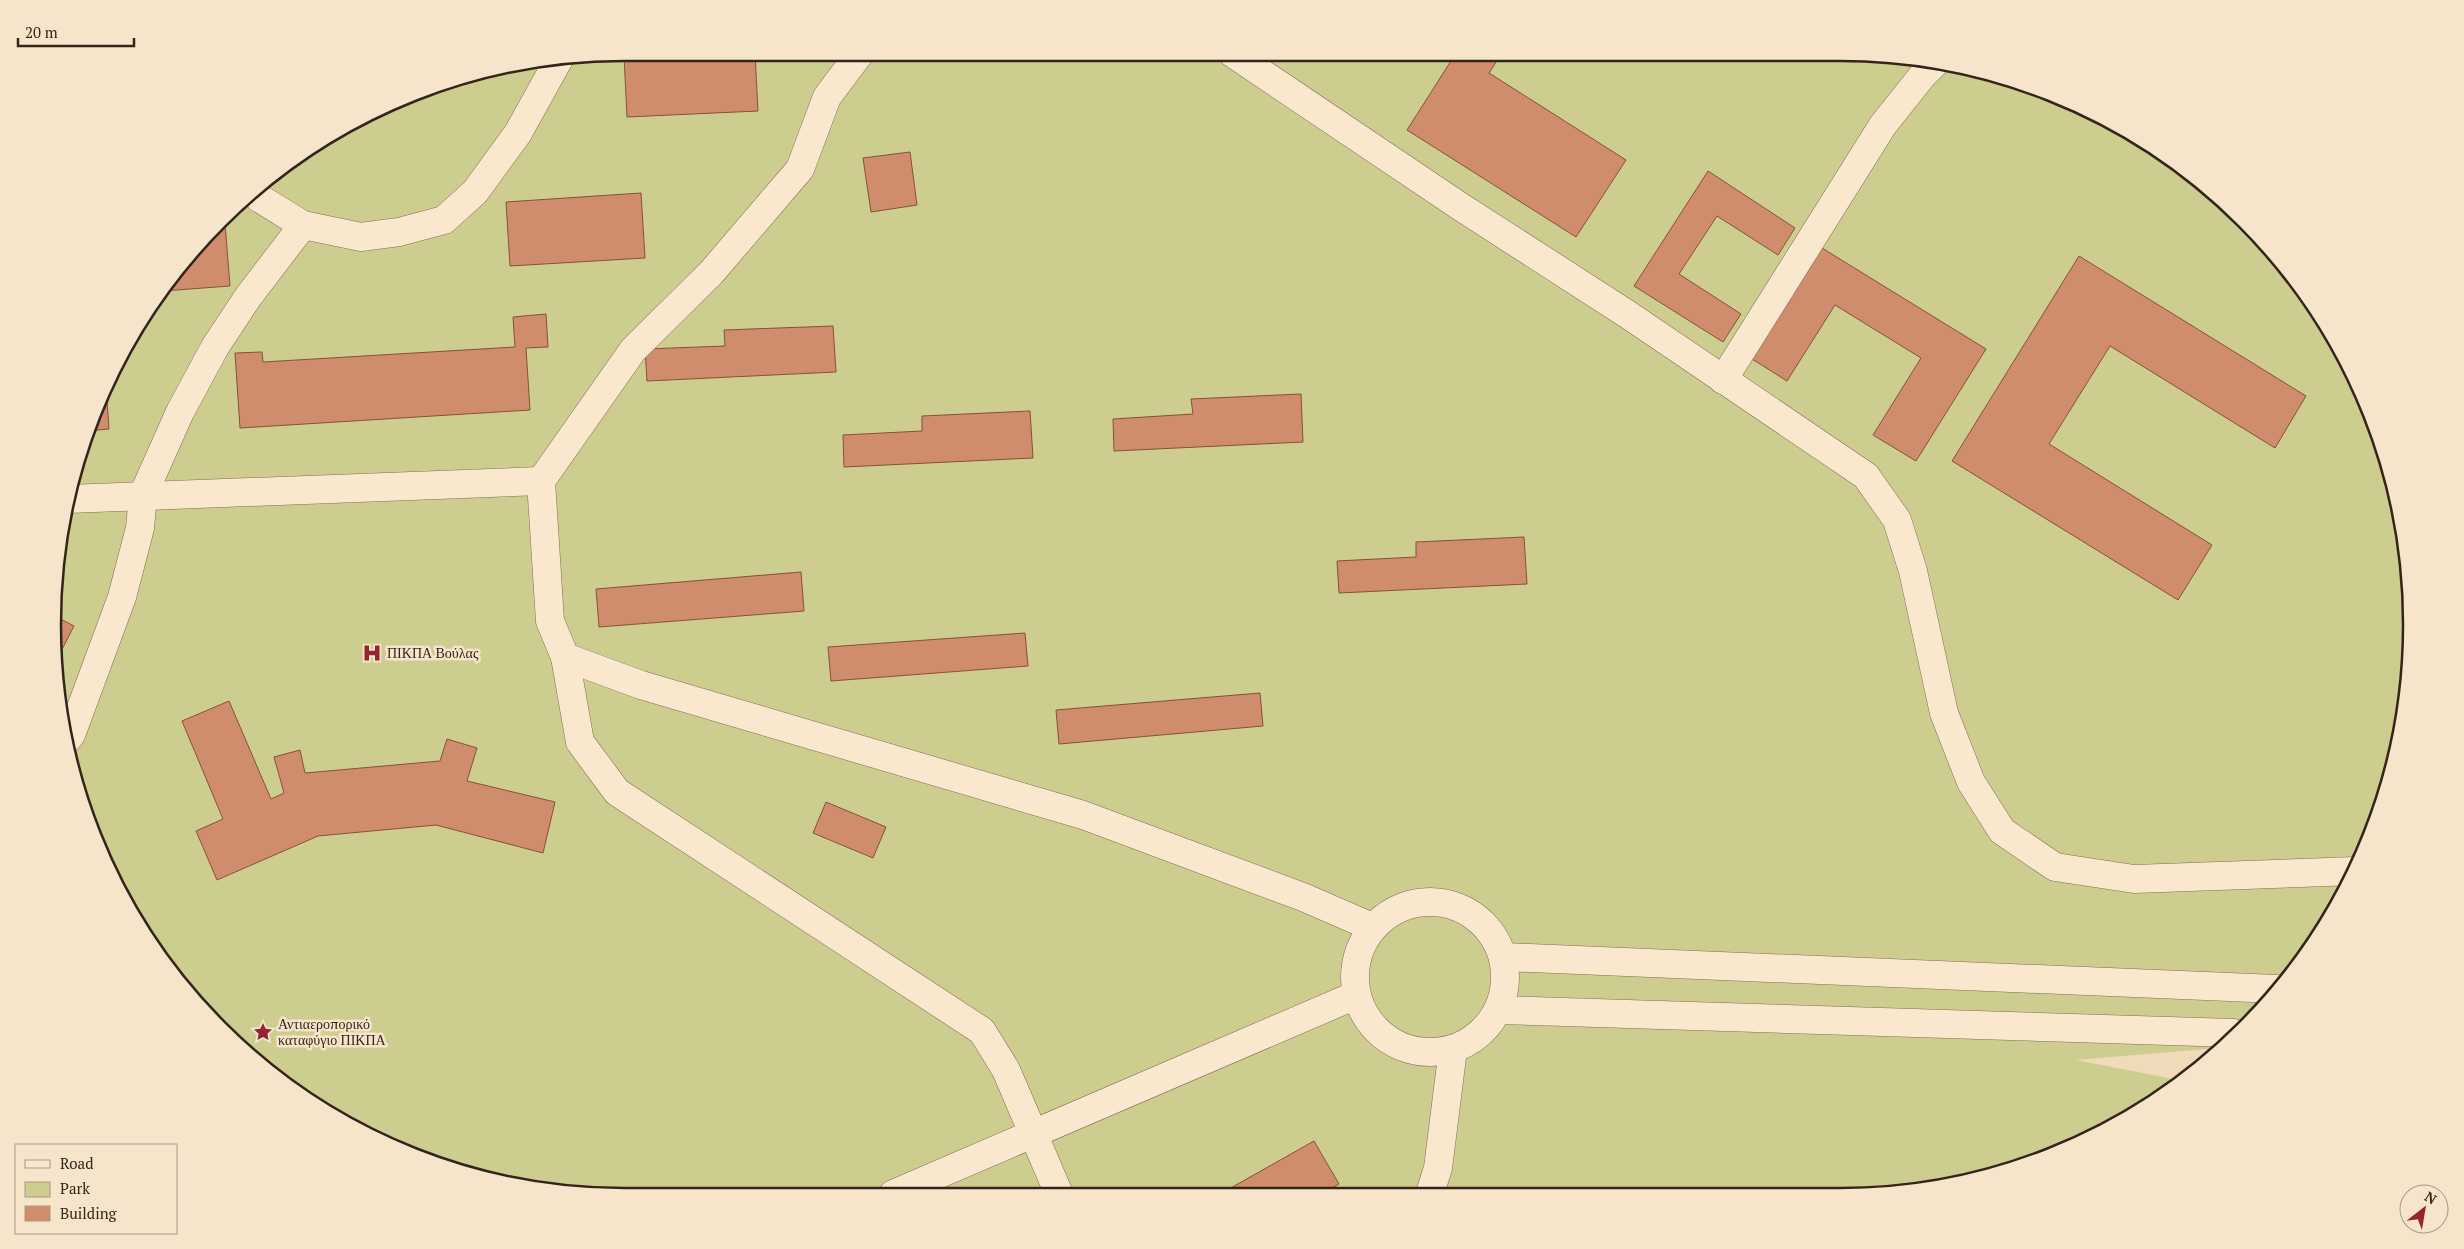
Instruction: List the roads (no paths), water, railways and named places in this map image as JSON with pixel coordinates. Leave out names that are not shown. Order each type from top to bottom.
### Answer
[{"type":"street","points":[[854,61],[827,97],[800,169],[711,273],[633,350],[541,480],[550,621],[564,657],[580,742],[617,792],[982,1031],[1006,1070],[1056,1188]]},
{"type":"street","points":[[1244,61],[1866,476],[1897,520],[1913,571],[1944,714],[1970,782],[2002,831],[2055,867],[2134,879],[2346,871]]},
{"type":"street","points":[[258,197],[303,225],[361,237],[399,232],[444,220],[475,192],[518,133],[555,66]]},
{"type":"street","points":[[1723,380],[1883,125],[1930,69]]},
{"type":"street","points":[[72,733],[122,597],[140,528],[143,495],[180,412],[215,347],[248,297],[303,225]]},
{"type":"street","points":[[76,499],[541,480]]},
{"type":"street","points":[[564,657],[641,685],[1083,815],[1303,897],[1372,927]]},
{"type":"street","points":[[1447,902],[1483,922],[1504,957],[1506,984],[1499,1010],[1480,1034],[1453,1049],[1423,1052],[1393,1042],[1370,1022],[1356,995],[1356,958],[1372,927],[1406,904],[1447,902]]},
{"type":"street","points":[[1504,957],[2269,989]]},
{"type":"street","points":[[907,1188],[1356,995]]},
{"type":"street","points":[[1499,1010],[2227,1033]]},
{"type":"street","points":[[1432,1188],[1438,1168],[1453,1049]]},
{"type":"place","name":"ΠΙΚΠΑ Βούλας","points":[[372,653]]},
{"type":"place","name":"Αντιαεροπορικό καταφύγιο ΠΙΚΠΑ","points":[[263,1032]]}]
